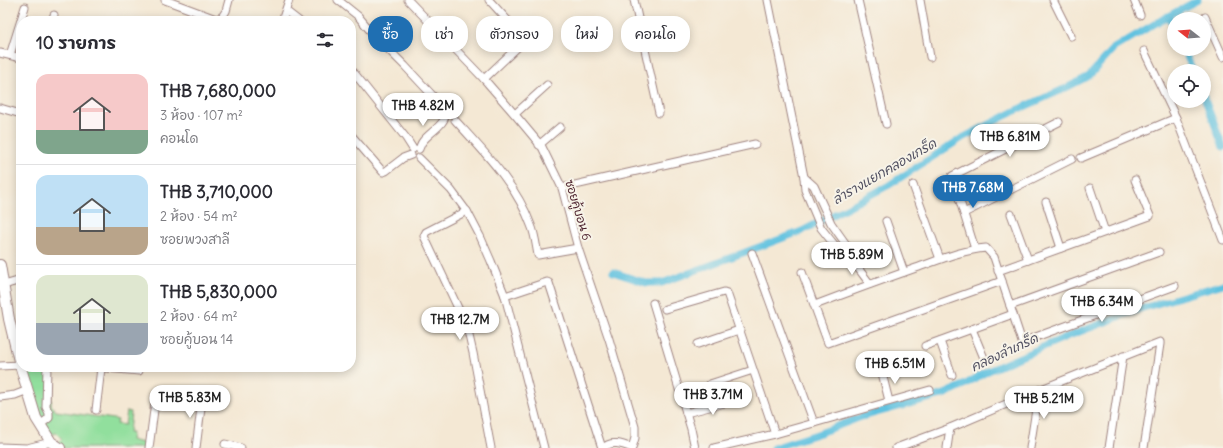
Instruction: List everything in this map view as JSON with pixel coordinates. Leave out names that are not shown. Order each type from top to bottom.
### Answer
[{"type":"main road","points":[[0,268],[4,285],[5,318],[16,350]]},
{"type":"main road","points":[[23,372],[36,418],[55,445]]},
{"type":"street","points":[[165,0],[208,16]]},
{"type":"street","points":[[223,16],[226,11],[229,0]]},
{"type":"street","points":[[284,16],[289,0]]},
{"type":"street","points":[[338,0],[358,16],[373,34],[446,110],[446,116],[442,122],[414,151],[386,171],[383,172],[356,141]]},
{"type":"street","name":"ซอยคู้บอน 6","points":[[408,0],[484,79],[515,114],[539,144],[562,188],[578,248],[609,340],[635,427],[635,438],[632,448]]},
{"type":"street","points":[[484,79],[521,44],[523,39],[522,36],[489,0]]},
{"type":"street","points":[[634,0],[659,113]]},
{"type":"street","points":[[768,0],[804,177],[805,190],[821,228],[841,253],[849,256]]},
{"type":"street","points":[[858,0],[886,124]]},
{"type":"street","points":[[920,0],[930,57]]},
{"type":"street","points":[[1053,0],[1070,36]]},
{"type":"street","points":[[1134,0],[1140,15]]},
{"type":"street","points":[[22,16],[25,7]]},
{"type":"street","points":[[286,10],[293,16]]},
{"type":"street","points":[[1211,31],[1223,57]]},
{"type":"street","points":[[10,55],[16,36]]},
{"type":"street","points":[[1144,51],[1176,118],[1223,240]]},
{"type":"street","points":[[0,53],[16,57]]},
{"type":"street","points":[[356,75],[406,138],[414,151],[413,158],[419,158],[451,190],[467,211],[480,236],[505,296],[544,448]]},
{"type":"street","points":[[515,114],[547,85]]},
{"type":"street","points":[[0,108],[16,113]]},
{"type":"street","points":[[1081,158],[1176,118]]},
{"type":"street","points":[[455,120],[509,184],[522,205],[532,225],[538,255],[578,248]]},
{"type":"street","points":[[975,249],[952,176],[1059,122]]},
{"type":"street","points":[[539,144],[560,127]]},
{"type":"street","points":[[562,188],[756,144]]},
{"type":"street","points":[[964,213],[1072,159]]},
{"type":"street","points":[[804,177],[814,186],[831,223],[848,247],[849,256],[870,284]]},
{"type":"street","points":[[998,271],[1150,216],[1135,180]]},
{"type":"street","points":[[913,185],[940,259]]},
{"type":"street","points":[[1090,188],[1105,232]]},
{"type":"street","points":[[1046,202],[1061,248]]},
{"type":"street","points":[[467,211],[426,232],[424,236],[467,327],[491,448]]},
{"type":"street","points":[[1011,214],[1028,260]]},
{"type":"street","points":[[886,221],[904,272]]},
{"type":"street","points":[[815,305],[940,259],[975,249],[986,248],[994,257],[1022,342],[1175,286]]},
{"type":"street","points":[[1010,306],[1159,252]]},
{"type":"street","points":[[752,253],[814,423]]},
{"type":"street","points":[[802,272],[828,343],[1002,281]]},
{"type":"street","points":[[4,285],[16,281]]},
{"type":"street","points":[[505,296],[547,282],[549,283],[602,448],[606,445],[614,443],[632,448]]},
{"type":"street","points":[[665,309],[726,292],[775,434]]},
{"type":"street","points":[[654,303],[691,429],[695,448]]},
{"type":"street","points":[[926,346],[1013,314]]},
{"type":"street","points":[[972,329],[984,358]]},
{"type":"street","points":[[698,344],[739,330]]},
{"type":"street","points":[[940,341],[952,375]]},
{"type":"street","points":[[896,448],[950,428],[1039,390],[1160,342],[1144,448]]},
{"type":"street","points":[[1109,448],[1123,356]]},
{"type":"street","points":[[0,366],[16,365]]},
{"type":"street","points":[[710,384],[753,370]]},
{"type":"street","points":[[40,425],[49,418],[49,413],[46,407],[47,372]]},
{"type":"street","points":[[96,410],[98,372]]},
{"type":"street","points":[[882,373],[889,401]]},
{"type":"street","points":[[0,397],[16,395],[28,390]]},
{"type":"street","points":[[714,448],[775,434],[930,390]]},
{"type":"street","points":[[1030,448],[1039,390]]},
{"type":"street","points":[[149,448],[156,395],[160,391],[199,396],[202,400],[196,448]]},
{"type":"street","points":[[686,413],[736,400]]},
{"type":"street","points":[[947,448],[950,428]]},
{"type":"street","points":[[225,444],[241,448]]},
{"type":"street","points":[[0,447],[27,448],[55,445]]},
{"type":"green space","points":[[24,372],[53,372],[51,405],[56,411],[114,419],[118,420],[117,424],[125,425],[127,411],[131,412],[129,433],[132,433],[131,440],[146,444],[146,448],[65,448],[57,444],[62,439],[56,433],[50,435],[45,429]]},
{"type":"waterway","name":"คลองลำเกร็ด","points":[[1176,12],[1198,0]]},
{"type":"waterway","name":"ลำรางแยกคลองเกร็ด","points":[[613,272],[646,283],[662,283],[802,231],[889,185],[962,138],[1089,76],[1114,48],[1167,17]]},
{"type":"waterway","name":"คลองลำเกร็ด","points":[[1187,56],[1190,64]]},
{"type":"waterway","name":"คลองลำเกร็ด","points":[[1208,108],[1223,147]]},
{"type":"waterway","name":"คลองลำเกร็ด","points":[[773,448],[820,433],[861,417],[945,394],[988,371],[1066,337],[1140,309],[1223,284]]}]
